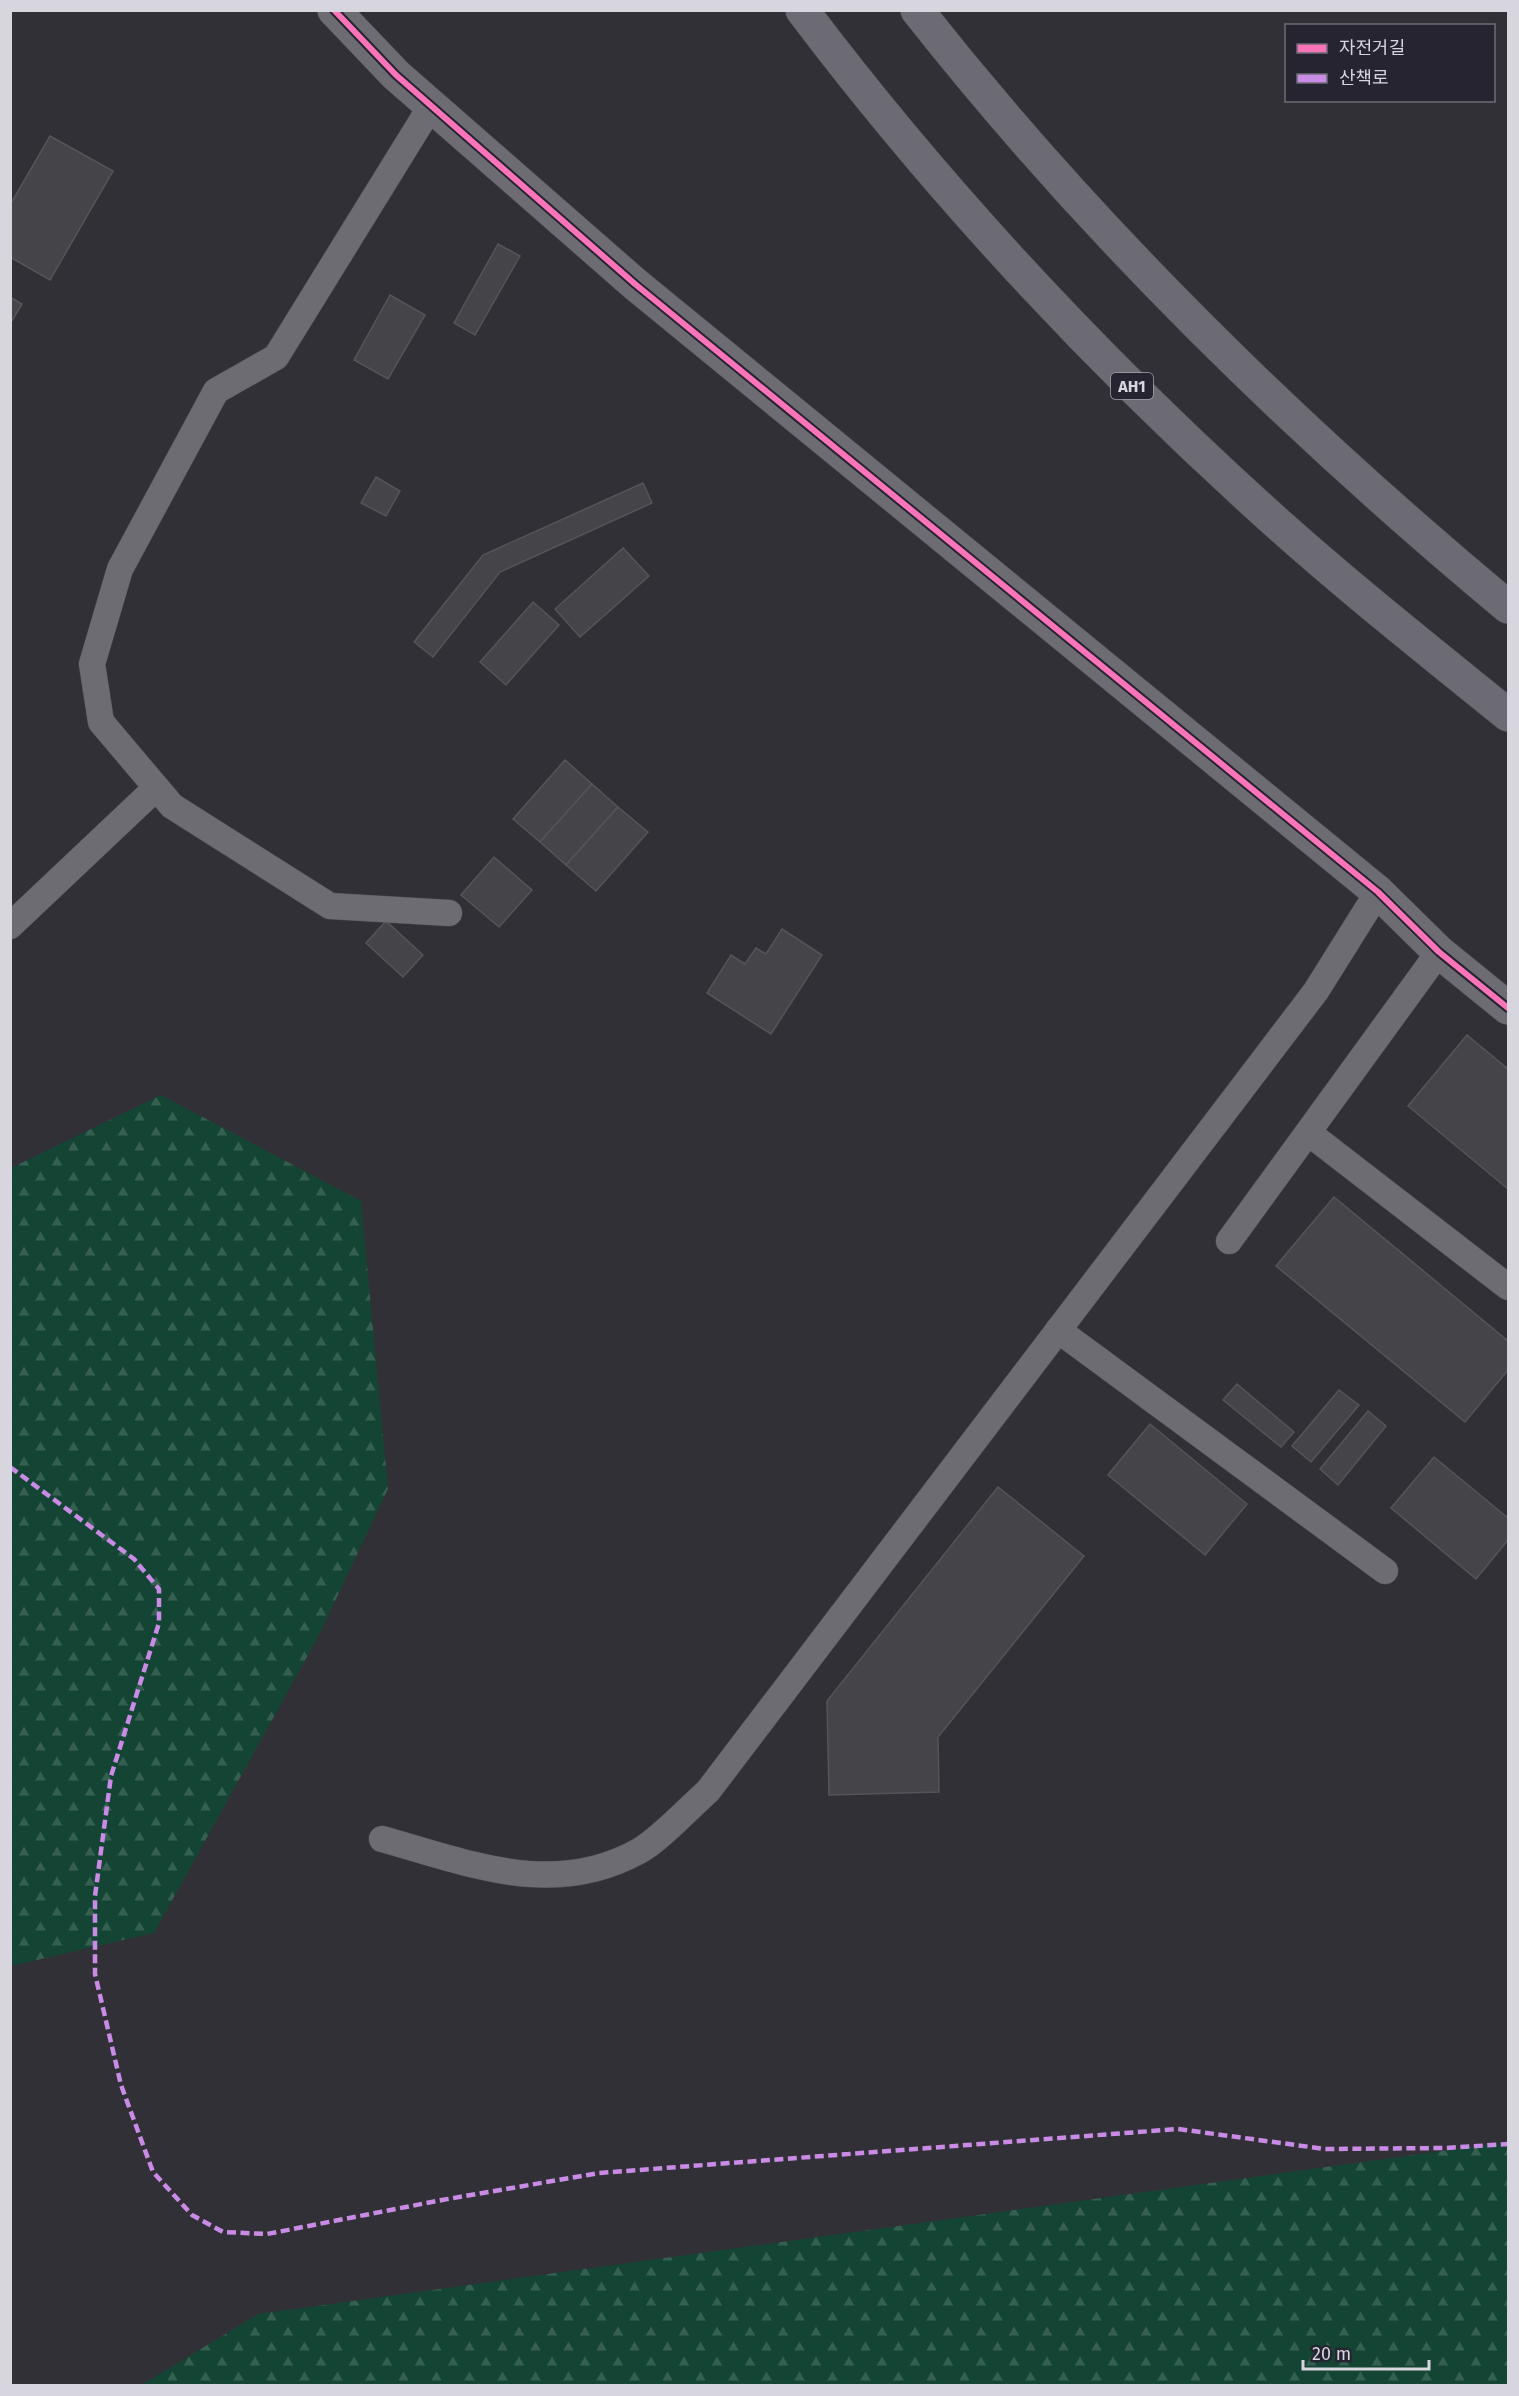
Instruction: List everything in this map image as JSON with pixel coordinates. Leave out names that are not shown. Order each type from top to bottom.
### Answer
[{"type":"main road","name":"AH1","points":[[802,10],[964,211],[1102,357],[1267,514],[1392,621],[1509,715]]},
{"type":"main road","points":[[917,10],[956,60],[1115,240],[1247,374],[1402,519],[1509,607]]},
{"type":"street","points":[[334,10],[396,75],[635,284],[1378,892],[1439,952],[1509,1008]]},
{"type":"lane","points":[[431,106],[276,357],[216,391],[120,569],[92,664],[101,722],[172,806],[330,906],[449,913]]},
{"type":"lane","points":[[10,926],[156,788]]},
{"type":"lane","points":[[382,1839],[511,1874],[578,1875],[640,1851],[708,1791],[1316,991],[1378,892]]},
{"type":"lane","points":[[1229,1241],[1310,1134],[1439,952]]},
{"type":"lane","points":[[1310,1134],[1509,1287]]},
{"type":"lane","points":[[1058,1330],[1385,1571]]},
{"type":"green space","points":[[161,1095],[361,1201],[388,1489],[318,1637],[154,1933],[11,1966],[11,1168]]},
{"type":"green space","points":[[1508,2142],[1508,2385],[142,2385],[258,2314]]},
{"type":"building","points":[[50,136],[113,171],[50,280],[10,257],[10,205]]},
{"type":"building","points":[[498,244],[520,256],[475,335],[454,323]]},
{"type":"building","points":[[390,295],[425,315],[388,379],[354,360]]},
{"type":"building","points":[[10,297],[22,304],[10,324]]},
{"type":"building","points":[[376,477],[400,491],[386,516],[361,503]]},
{"type":"building","points":[[643,483],[652,503],[500,572],[433,657],[414,642],[483,555]]},
{"type":"building","points":[[623,548],[649,576],[580,637],[555,609]]},
{"type":"building","points":[[533,602],[559,625],[506,685],[480,662]]},
{"type":"building","points":[[565,760],[592,784],[540,842],[513,819]]},
{"type":"building","points":[[592,784],[618,807],[566,865],[540,842]]},
{"type":"building","points":[[618,807],[648,832],[596,891],[566,865]]},
{"type":"building","points":[[494,857],[532,890],[499,927],[461,895]]},
{"type":"building","points":[[386,921],[423,955],[403,977],[366,943]]},
{"type":"building","points":[[782,929],[822,955],[771,1034],[707,993],[731,955],[745,964],[756,948],[766,954]]},
{"type":"building","points":[[1467,1035],[1508,1069],[1508,1189],[1408,1106]]},
{"type":"building","points":[[1334,1197],[1508,1341],[1508,1370],[1465,1422],[1276,1266]]},
{"type":"building","points":[[1237,1384],[1294,1432],[1281,1447],[1223,1400]]},
{"type":"building","points":[[1339,1390],[1359,1405],[1311,1462],[1292,1446]]},
{"type":"building","points":[[1368,1411],[1386,1426],[1338,1485],[1320,1469]]},
{"type":"building","points":[[1150,1424],[1247,1504],[1205,1555],[1108,1475]]},
{"type":"building","points":[[1434,1457],[1508,1518],[1508,1540],[1476,1579],[1391,1508]]},
{"type":"building","points":[[998,1487],[1084,1556],[938,1737],[939,1792],[829,1795],[827,1701]]},
{"type":"marked path","points":[[10,1467],[134,1559],[159,1589],[159,1623],[111,1776],[95,1896],[95,1974],[121,2085],[153,2172],[192,2215],[223,2232],[267,2234],[442,2200],[599,2173],[1178,2129],[1325,2149],[1446,2148],[1508,2144]]},
{"type":"cycle path","points":[[334,10],[396,75],[635,284],[1378,892],[1439,952],[1508,1008]]}]
